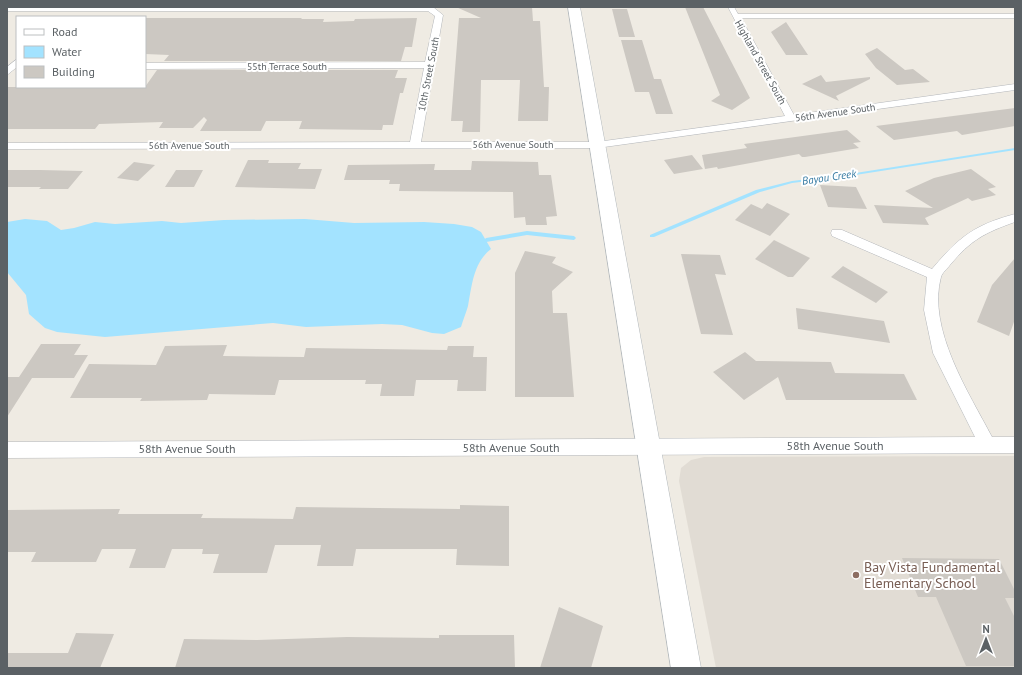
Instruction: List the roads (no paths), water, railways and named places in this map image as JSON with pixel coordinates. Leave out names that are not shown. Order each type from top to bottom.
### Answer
[{"type":"street","points":[[574,7],[686,668]]},
{"type":"street","name":"Highland Street South","points":[[730,7],[791,118]]},
{"type":"street","points":[[7,9],[75,10]]},
{"type":"street","points":[[68,16],[75,10]]},
{"type":"street","name":"10th Street South","points":[[75,10],[430,10],[440,15],[428,65],[415,144]]},
{"type":"street","points":[[735,16],[1015,16]]},
{"type":"street","name":"55th Terrace South","points":[[146,66],[428,65]]},
{"type":"street","name":"56th Avenue South","points":[[7,146],[415,144],[597,145],[1015,88]]},
{"type":"street","points":[[988,445],[941,353],[931,310],[934,275],[957,248],[981,230],[1015,218]]},
{"type":"street","points":[[836,233],[934,275]]},
{"type":"street","name":"58th Avenue South","points":[[7,450],[1015,445]]},
{"type":"water","points":[[25,219],[47,221],[61,230],[95,222],[115,224],[162,221],[181,223],[224,220],[305,219],[354,223],[424,222],[472,227],[481,232],[491,249],[480,261],[474,275],[468,306],[461,327],[444,334],[432,333],[402,325],[382,324],[306,327],[273,323],[105,337],[57,332],[45,328],[29,314],[26,295],[7,272],[7,222]]},
{"type":"waterway","name":"Bayou Creek","points":[[652,236],[758,191],[792,182],[849,175],[1015,149]]},
{"type":"waterway","name":"Bayou Creek","points":[[486,240],[527,233],[574,238]]},
{"type":"place","name":"Bay Vista Fundamental Elementary School","points":[[856,575]]}]
